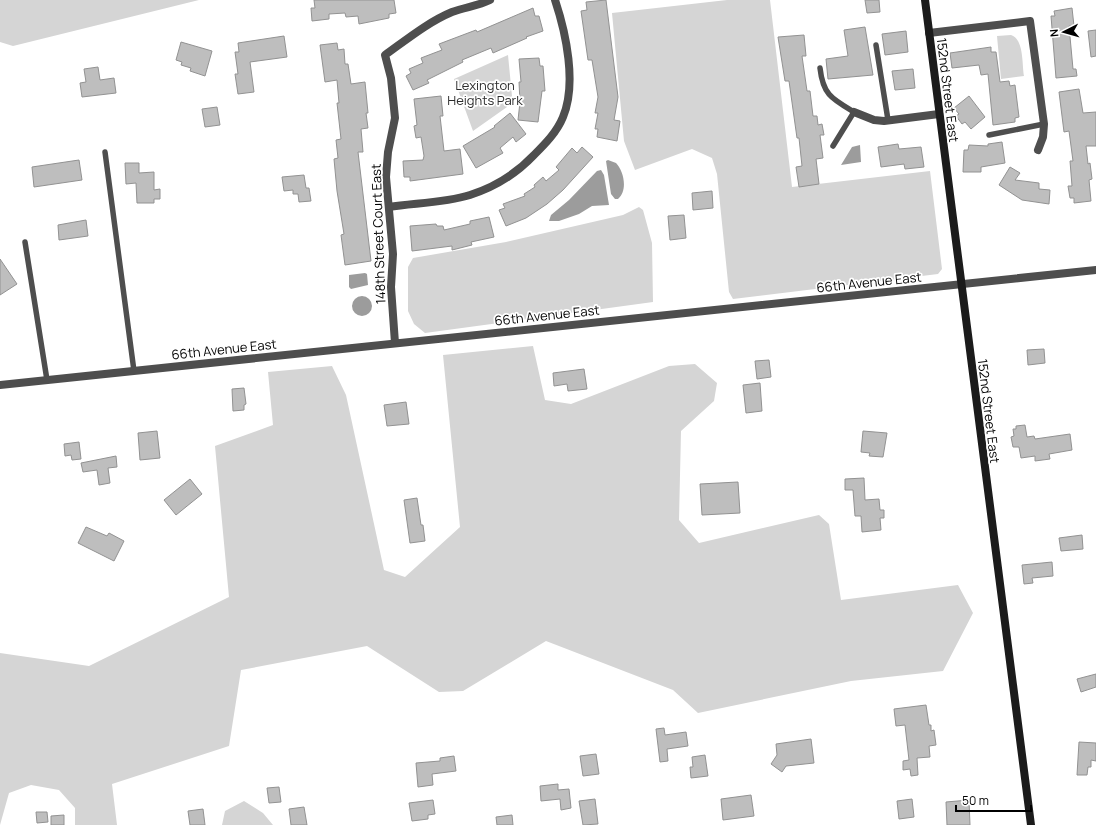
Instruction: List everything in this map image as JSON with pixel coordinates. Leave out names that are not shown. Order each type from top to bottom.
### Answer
[{"type":"street","name":"148th Street Court East","points":[[395,343],[391,287],[393,254],[386,177],[388,152],[395,118],[392,78],[385,55],[432,22],[453,11],[479,6],[490,0]]},
{"type":"street","points":[[389,207],[454,198],[487,189],[521,169],[544,146],[556,130],[568,103],[570,87],[565,37],[555,0]]},
{"type":"street","name":"152nd Street East","points":[[925,0],[1030,825]]},
{"type":"street","points":[[929,33],[1030,21],[1044,124],[1043,136],[1038,150]]},
{"type":"street","points":[[854,112],[874,120],[888,120],[939,114]]},
{"type":"street","name":"66th Avenue East","points":[[0,385],[1096,270]]},
{"type":"lane","points":[[876,45],[888,120]]},
{"type":"lane","points":[[820,68],[822,85],[829,95],[836,102],[854,112],[833,146]]},
{"type":"lane","points":[[989,135],[1044,124]]},
{"type":"lane","points":[[105,152],[134,371]]},
{"type":"lane","points":[[26,242],[47,380]]},
{"type":"green space","points":[[0,0],[199,0],[13,46],[0,42]]},
{"type":"green space","points":[[727,0],[770,0],[792,187],[930,171],[942,269],[938,274],[733,299],[729,292],[717,174],[712,158],[692,149],[635,170],[624,141],[612,13]]},
{"type":"green space","points":[[1011,35],[1018,41],[1020,47],[1024,76],[1001,79],[997,36]]},
{"type":"green space","name":"Lexington Heights Park","points":[[508,55],[512,96],[507,107],[473,131],[454,79]]},
{"type":"green space","points":[[639,207],[643,210],[652,243],[653,302],[425,333],[414,324],[408,311],[408,267],[413,258],[506,242],[623,215]]},
{"type":"green space","points":[[533,346],[545,400],[571,404],[669,366],[695,364],[717,383],[714,401],[681,431],[679,520],[699,543],[819,515],[829,524],[841,600],[958,585],[973,613],[943,671],[851,681],[698,713],[673,690],[546,641],[463,691],[439,692],[367,646],[241,670],[229,746],[112,784],[117,825],[75,825],[75,808],[59,790],[31,785],[9,793],[0,825],[0,653],[89,666],[229,597],[215,446],[273,425],[268,372],[332,366],[346,395],[384,570],[405,577],[460,527],[443,355]]},
{"type":"green space","points":[[244,801],[263,813],[273,825],[222,825],[225,811]]},
{"type":"shaded area","points":[[860,145],[861,162],[841,165],[852,147]]},
{"type":"shaded area","points":[[608,160],[616,163],[623,176],[623,191],[618,199],[615,199],[611,194],[606,161]]},
{"type":"shaded area","points":[[601,170],[604,175],[609,205],[592,206],[579,214],[559,221],[549,221],[551,215],[569,200],[597,171]]},
{"type":"shaded area","points":[[367,274],[368,285],[351,289],[349,287],[349,275]]},
{"type":"shaded area","points":[[362,296],[369,299],[372,306],[369,313],[362,316],[355,313],[352,306],[355,299]]},
{"type":"building","points":[[314,0],[394,0],[396,13],[389,14],[389,18],[359,24],[358,16],[346,17],[345,13],[329,14],[329,19],[312,21],[311,8],[315,8]]},
{"type":"building","points":[[606,0],[618,97],[614,120],[620,121],[617,141],[597,137],[598,129],[595,129],[598,113],[595,113],[598,97],[592,60],[588,60],[581,11],[587,10],[586,2]]},
{"type":"building","points":[[865,0],[879,0],[880,12],[867,13]]},
{"type":"building","points":[[533,8],[535,16],[539,16],[543,31],[526,37],[527,38],[493,53],[491,48],[462,60],[463,62],[427,80],[429,83],[413,90],[406,76],[411,73],[409,69],[423,63],[421,58],[442,50],[439,44],[476,30],[477,32]]},
{"type":"building","points":[[1072,8],[1074,26],[1069,26],[1073,69],[1076,69],[1077,76],[1056,78],[1051,16],[1055,16],[1054,11]]},
{"type":"building","points":[[865,27],[873,75],[828,79],[826,59],[848,56],[844,30]]},
{"type":"building","points":[[1096,30],[1096,56],[1091,57],[1088,31]]},
{"type":"building","points":[[906,31],[908,52],[885,55],[882,34]]},
{"type":"building","points":[[804,35],[806,56],[802,56],[807,91],[810,91],[813,116],[817,116],[818,125],[822,124],[824,135],[820,135],[823,158],[816,159],[819,184],[799,187],[796,167],[802,166],[799,138],[797,138],[789,81],[785,81],[778,37]]},
{"type":"building","points":[[284,36],[287,57],[250,62],[254,92],[238,94],[235,74],[238,74],[235,52],[239,52],[238,43]]},
{"type":"building","points":[[181,42],[212,51],[205,76],[190,71],[191,68],[181,65],[182,62],[176,60]]},
{"type":"building","points":[[337,43],[338,50],[344,49],[345,64],[348,64],[351,84],[365,82],[368,113],[366,113],[368,128],[361,129],[363,152],[358,152],[371,261],[345,265],[341,235],[344,234],[337,191],[334,159],[338,158],[336,140],[341,139],[337,103],[339,103],[337,80],[325,82],[320,45]]},
{"type":"building","points":[[991,47],[991,52],[996,52],[1000,82],[1009,81],[1010,86],[1015,85],[1019,117],[1015,118],[1015,122],[993,125],[988,74],[981,75],[979,65],[952,68],[950,53]]},
{"type":"building","points":[[539,58],[540,66],[543,66],[545,91],[542,91],[538,122],[518,120],[520,102],[519,82],[521,82],[519,59]]},
{"type":"building","points":[[98,67],[100,80],[114,78],[116,93],[82,97],[80,83],[86,82],[84,69]]},
{"type":"building","points":[[913,69],[915,88],[895,90],[892,71]]},
{"type":"building","points":[[1079,89],[1083,113],[1096,112],[1096,146],[1086,146],[1088,164],[1090,163],[1092,179],[1089,180],[1091,201],[1074,203],[1074,198],[1070,198],[1068,186],[1072,186],[1070,161],[1073,161],[1069,131],[1064,132],[1059,92]]},
{"type":"building","points":[[441,96],[443,116],[440,116],[444,151],[460,149],[463,174],[410,181],[410,177],[404,177],[403,161],[423,160],[424,156],[421,137],[416,138],[414,126],[417,125],[414,99]]},
{"type":"building","points":[[969,96],[985,117],[971,129],[965,122],[962,124],[956,116],[959,114],[954,108]]},
{"type":"building","points":[[217,107],[220,125],[205,127],[202,109]]},
{"type":"building","points":[[510,113],[526,134],[516,142],[513,137],[500,148],[503,153],[476,168],[463,146],[495,127],[494,126]]},
{"type":"building","points":[[1002,142],[1005,163],[981,167],[981,172],[963,172],[964,150],[968,150],[969,145],[988,146],[988,144]]},
{"type":"building","points":[[898,144],[899,149],[921,147],[924,167],[905,169],[904,164],[881,167],[878,147]]},
{"type":"building","points":[[582,147],[593,157],[563,190],[547,204],[526,218],[506,226],[499,210],[505,208],[503,204],[525,196],[524,194],[535,187],[534,185],[543,177],[546,181],[559,170],[556,167],[572,148],[577,153]]},
{"type":"building","points":[[79,160],[82,180],[34,187],[32,167]]},
{"type":"building","points":[[125,163],[139,163],[139,173],[154,172],[154,190],[160,189],[160,199],[154,199],[154,203],[137,203],[136,183],[126,184]]},
{"type":"building","points":[[1010,167],[1020,173],[1015,180],[1039,183],[1039,189],[1050,190],[1049,204],[1022,200],[999,185]]},
{"type":"building","points":[[304,175],[306,188],[309,188],[311,201],[299,202],[298,194],[293,194],[293,190],[284,191],[282,177]]},
{"type":"building","points":[[712,191],[713,208],[693,210],[692,193]]},
{"type":"building","points":[[684,215],[686,238],[670,240],[668,216]]},
{"type":"building","points":[[489,217],[494,237],[471,242],[472,245],[452,250],[452,246],[412,251],[410,226],[436,224],[437,226],[443,226],[444,230],[470,224],[470,221]]},
{"type":"building","points":[[86,220],[88,236],[59,240],[58,225]]},
{"type":"building","points":[[0,259],[17,284],[0,295]]},
{"type":"building","points":[[1044,349],[1045,363],[1028,365],[1027,350]]},
{"type":"building","points":[[769,360],[771,377],[757,379],[755,361]]},
{"type":"building","points":[[584,369],[587,389],[568,391],[567,384],[554,386],[553,373]]},
{"type":"building","points":[[760,383],[762,411],[746,413],[743,385]]},
{"type":"building","points":[[244,388],[246,404],[244,405],[244,410],[233,411],[232,389]]},
{"type":"building","points":[[406,402],[409,424],[387,426],[384,405]]},
{"type":"building","points":[[1025,425],[1027,437],[1034,436],[1035,439],[1070,434],[1072,450],[1049,454],[1050,459],[1035,461],[1035,456],[1021,458],[1019,447],[1013,447],[1011,437],[1014,436],[1013,429],[1016,429],[1016,426]]},
{"type":"building","points":[[157,431],[160,458],[140,460],[138,433]]},
{"type":"building","points":[[863,431],[887,433],[883,457],[869,456],[870,453],[861,452]]},
{"type":"building","points":[[79,442],[81,459],[72,460],[71,455],[65,456],[64,444]]},
{"type":"building","points":[[116,456],[117,467],[108,468],[110,483],[99,485],[97,470],[83,472],[81,463]]},
{"type":"building","points":[[864,478],[865,500],[879,499],[880,510],[884,510],[884,518],[880,518],[881,530],[862,532],[861,516],[855,516],[853,490],[845,490],[845,479]]},
{"type":"building","points":[[190,479],[202,494],[176,515],[164,500]]},
{"type":"building","points":[[738,482],[740,513],[702,515],[700,484]]},
{"type":"building","points":[[417,498],[425,541],[410,543],[404,500]]},
{"type":"building","points":[[86,527],[107,536],[109,533],[124,541],[114,561],[78,543]]},
{"type":"building","points":[[1082,535],[1083,549],[1061,551],[1059,538]]},
{"type":"building","points":[[1052,562],[1053,576],[1032,578],[1033,583],[1024,584],[1022,565]]},
{"type":"building","points":[[1096,674],[1096,687],[1081,692],[1077,679]]},
{"type":"building","points":[[926,705],[929,725],[931,725],[931,731],[934,730],[936,745],[929,746],[930,757],[917,758],[918,775],[911,776],[910,769],[903,770],[903,761],[909,760],[905,725],[896,726],[894,709]]},
{"type":"building","points":[[664,728],[665,735],[686,732],[688,746],[667,749],[668,761],[660,762],[656,729]]},
{"type":"building","points":[[811,739],[814,763],[786,766],[782,772],[771,764],[777,755],[776,744]]},
{"type":"building","points":[[1079,742],[1096,743],[1096,761],[1091,760],[1091,767],[1088,767],[1087,775],[1077,775]]},
{"type":"building","points":[[596,754],[599,774],[583,776],[580,756]]},
{"type":"building","points":[[705,755],[708,776],[691,778],[690,767],[693,767],[692,757]]},
{"type":"building","points":[[454,756],[456,771],[432,774],[433,785],[418,787],[416,763],[440,761],[440,758]]},
{"type":"building","points":[[558,784],[558,790],[569,789],[571,808],[561,810],[560,799],[541,801],[540,786]]},
{"type":"building","points":[[279,787],[281,802],[269,803],[267,788]]},
{"type":"building","points":[[751,795],[754,816],[723,820],[721,799]]},
{"type":"building","points":[[595,799],[598,824],[583,825],[579,801]]},
{"type":"building","points":[[912,799],[914,817],[899,819],[897,801]]},
{"type":"building","points":[[433,800],[435,814],[428,815],[428,819],[412,821],[409,803]]},
{"type":"building","points":[[969,800],[970,825],[947,825],[946,802]]},
{"type":"building","points":[[304,807],[307,825],[291,825],[289,809]]},
{"type":"building","points":[[203,809],[205,825],[190,825],[188,811]]},
{"type":"building","points":[[36,812],[47,812],[48,822],[37,823]]},
{"type":"building","points":[[64,815],[64,825],[51,825],[51,816]]},
{"type":"building","points":[[512,815],[513,825],[497,825],[496,817]]}]
